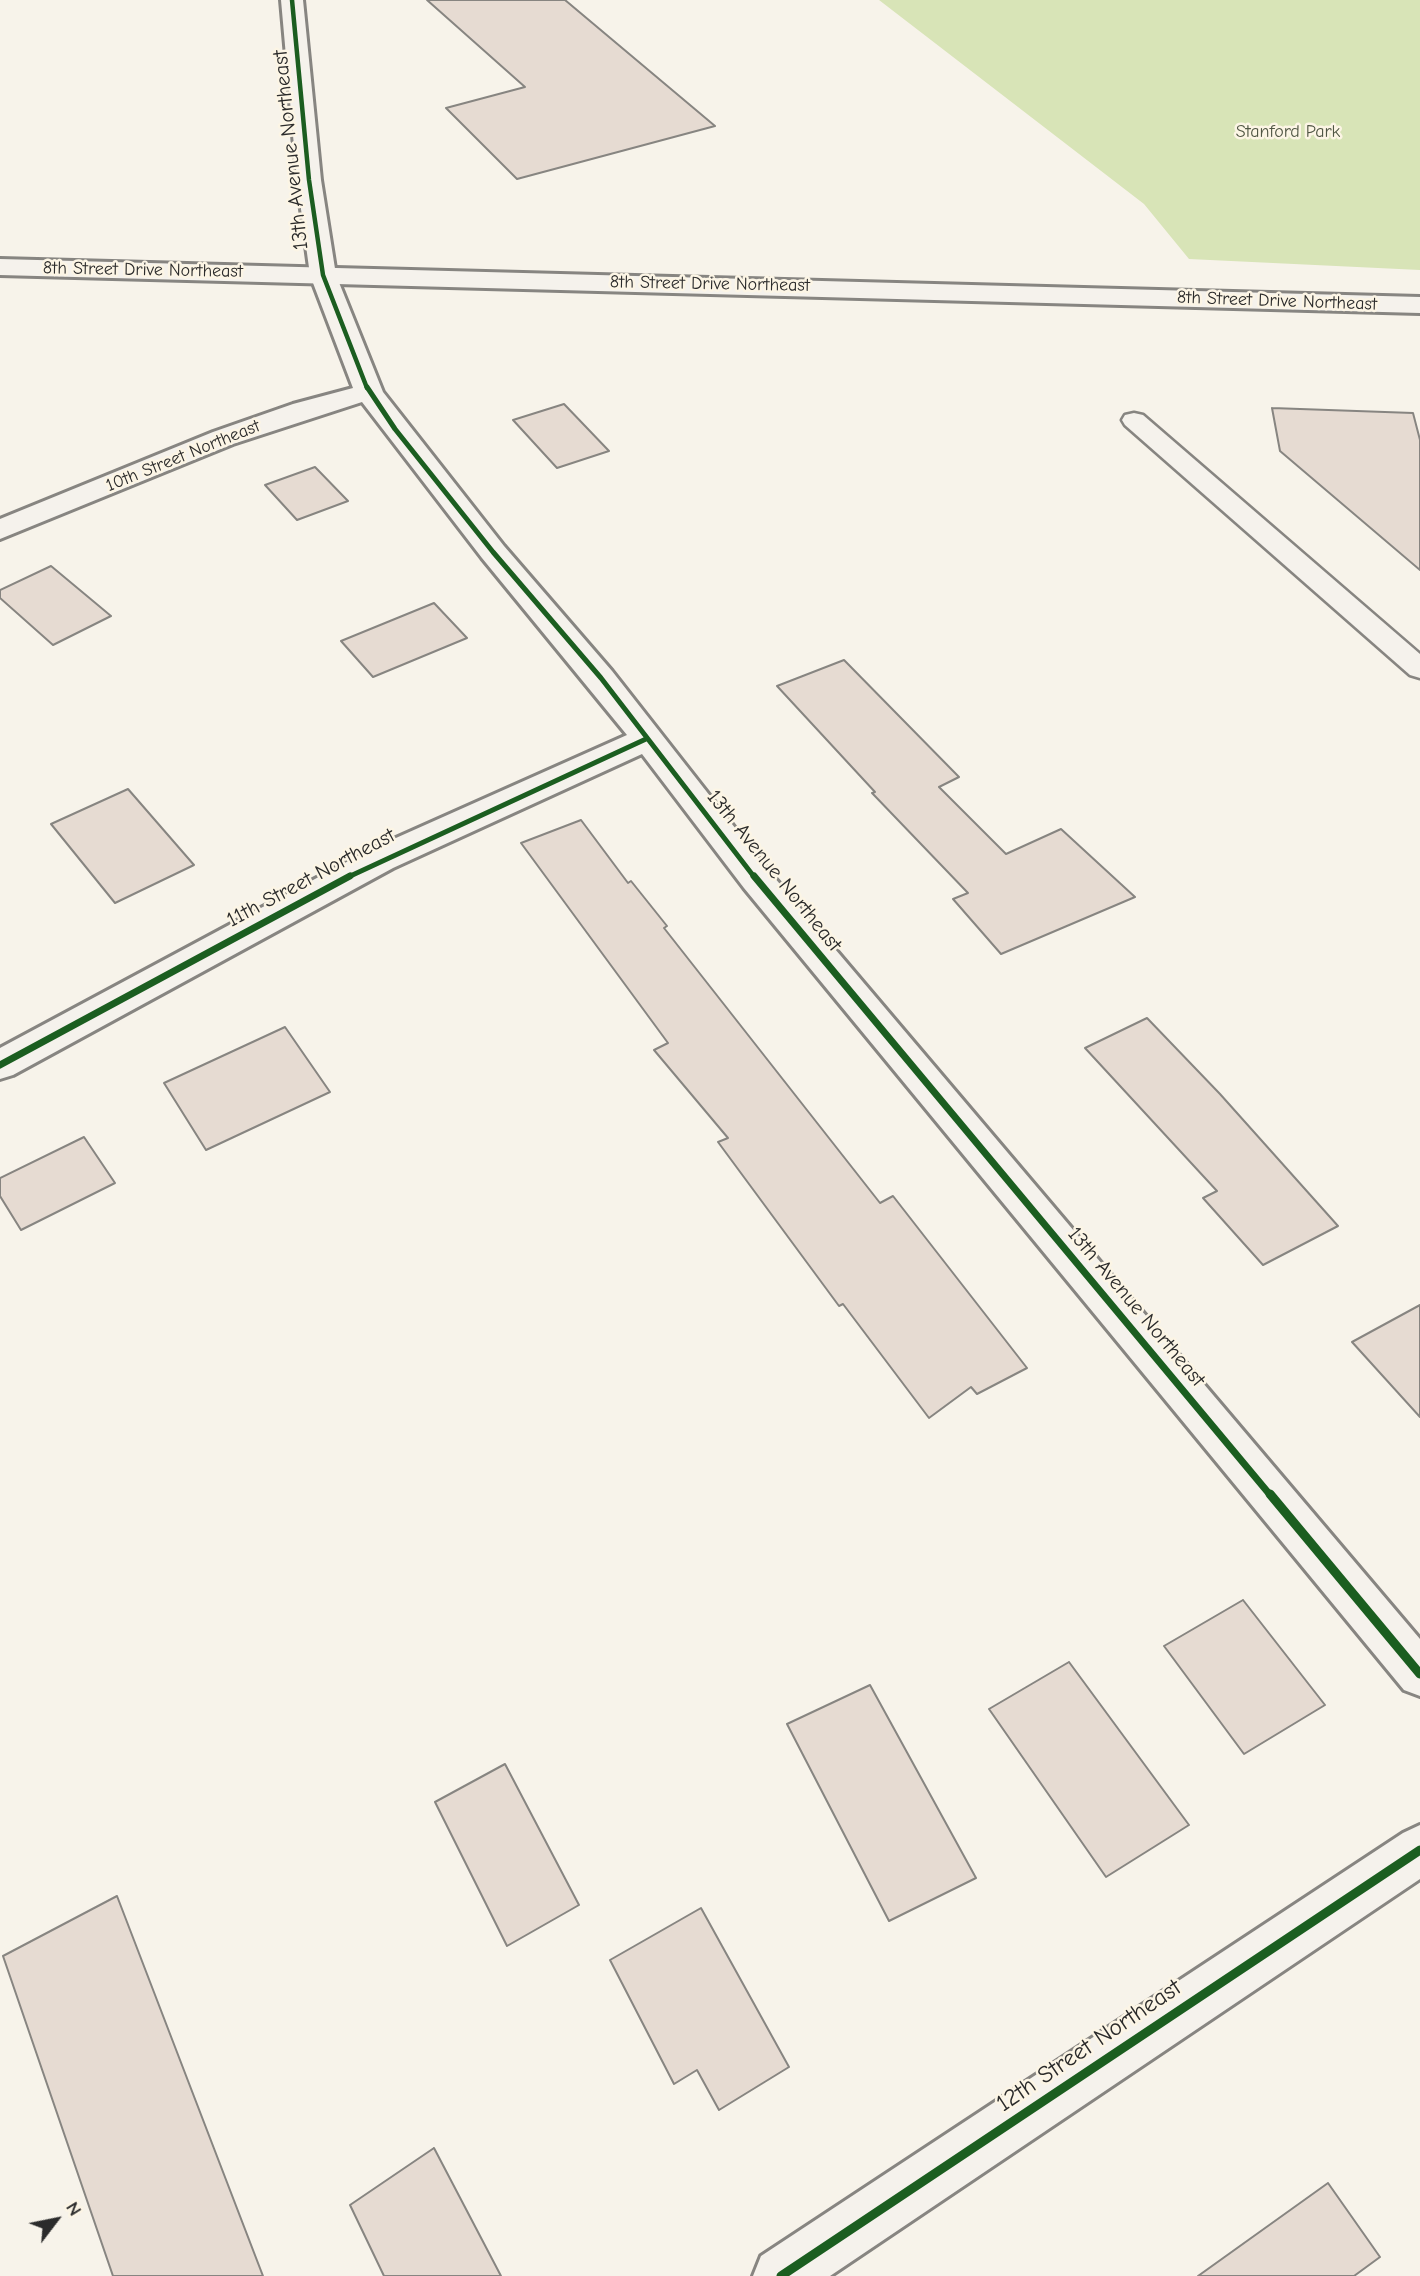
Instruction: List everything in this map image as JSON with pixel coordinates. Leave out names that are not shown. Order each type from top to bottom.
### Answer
[{"type":"street","name":"13th Avenue Northeast","points":[[292,0],[309,180],[323,275],[369,392],[493,552],[601,678],[756,879],[1420,1674]]},
{"type":"street","name":"8th Street Drive Northeast","points":[[0,267],[1420,305]]},
{"type":"street","name":"10th Street Northeast","points":[[0,530],[223,438],[303,410],[369,392]]},
{"type":"street","name":"11th Street Northeast","points":[[0,1065],[382,859],[646,739]]},
{"type":"street","name":"12th Street Northeast","points":[[781,2276],[1077,2076],[1420,1850]]},
{"type":"lane","points":[[1134,419],[1420,669]]},
{"type":"green space","name":"Stanford Park","points":[[879,0],[1420,0],[1420,270],[1189,259],[1144,204]]},
{"type":"building","points":[[427,0],[565,0],[715,126],[517,179],[446,108],[525,87]]},
{"type":"building","points":[[564,404],[609,451],[557,468],[513,420]]},
{"type":"building","points":[[1272,408],[1413,413],[1420,440],[1420,570],[1280,451]]},
{"type":"building","points":[[315,467],[348,501],[297,520],[265,485]]},
{"type":"building","points":[[51,566],[111,616],[53,645],[0,598],[0,590]]},
{"type":"building","points":[[434,603],[467,638],[373,677],[341,641]]},
{"type":"building","points":[[844,660],[959,777],[939,787],[1006,854],[1061,829],[1135,897],[1001,954],[953,899],[968,893],[872,793],[875,792],[777,686]]},
{"type":"building","points":[[128,789],[194,865],[115,903],[51,824]]},
{"type":"building","points":[[581,820],[628,883],[631,881],[667,926],[664,928],[880,1203],[893,1196],[1027,1368],[977,1394],[971,1387],[929,1418],[843,1304],[839,1306],[718,1142],[728,1138],[654,1050],[668,1043],[521,843]]},
{"type":"building","points":[[1147,1018],[1220,1094],[1338,1226],[1263,1265],[1203,1198],[1217,1191],[1085,1048]]},
{"type":"building","points":[[285,1027],[330,1092],[206,1150],[164,1083]]},
{"type":"building","points":[[84,1137],[115,1183],[21,1230],[0,1196],[0,1178]]},
{"type":"building","points":[[1420,1305],[1420,1417],[1352,1342]]},
{"type":"building","points":[[1243,1600],[1325,1705],[1244,1754],[1164,1646]]},
{"type":"building","points":[[1069,1662],[1189,1825],[1106,1877],[989,1709]]},
{"type":"building","points":[[870,1685],[976,1878],[889,1921],[787,1724]]},
{"type":"building","points":[[505,1764],[579,1905],[507,1946],[435,1802]]},
{"type":"building","points":[[117,1896],[263,2276],[113,2276],[3,1956]]},
{"type":"building","points":[[701,1908],[789,2067],[719,2110],[697,2070],[674,2084],[610,1960]]},
{"type":"building","points":[[434,2148],[501,2276],[384,2276],[350,2205]]},
{"type":"building","points":[[1328,2183],[1380,2257],[1354,2276],[1198,2276]]},
{"type":"cycle path","points":[[292,0],[309,180],[323,275],[350,350],[369,392],[395,429],[493,552],[601,678],[756,879],[1420,1674]]},
{"type":"cycle path","points":[[0,1065],[381,859],[646,739]]},
{"type":"cycle path","points":[[781,2276],[1420,1850]]}]
